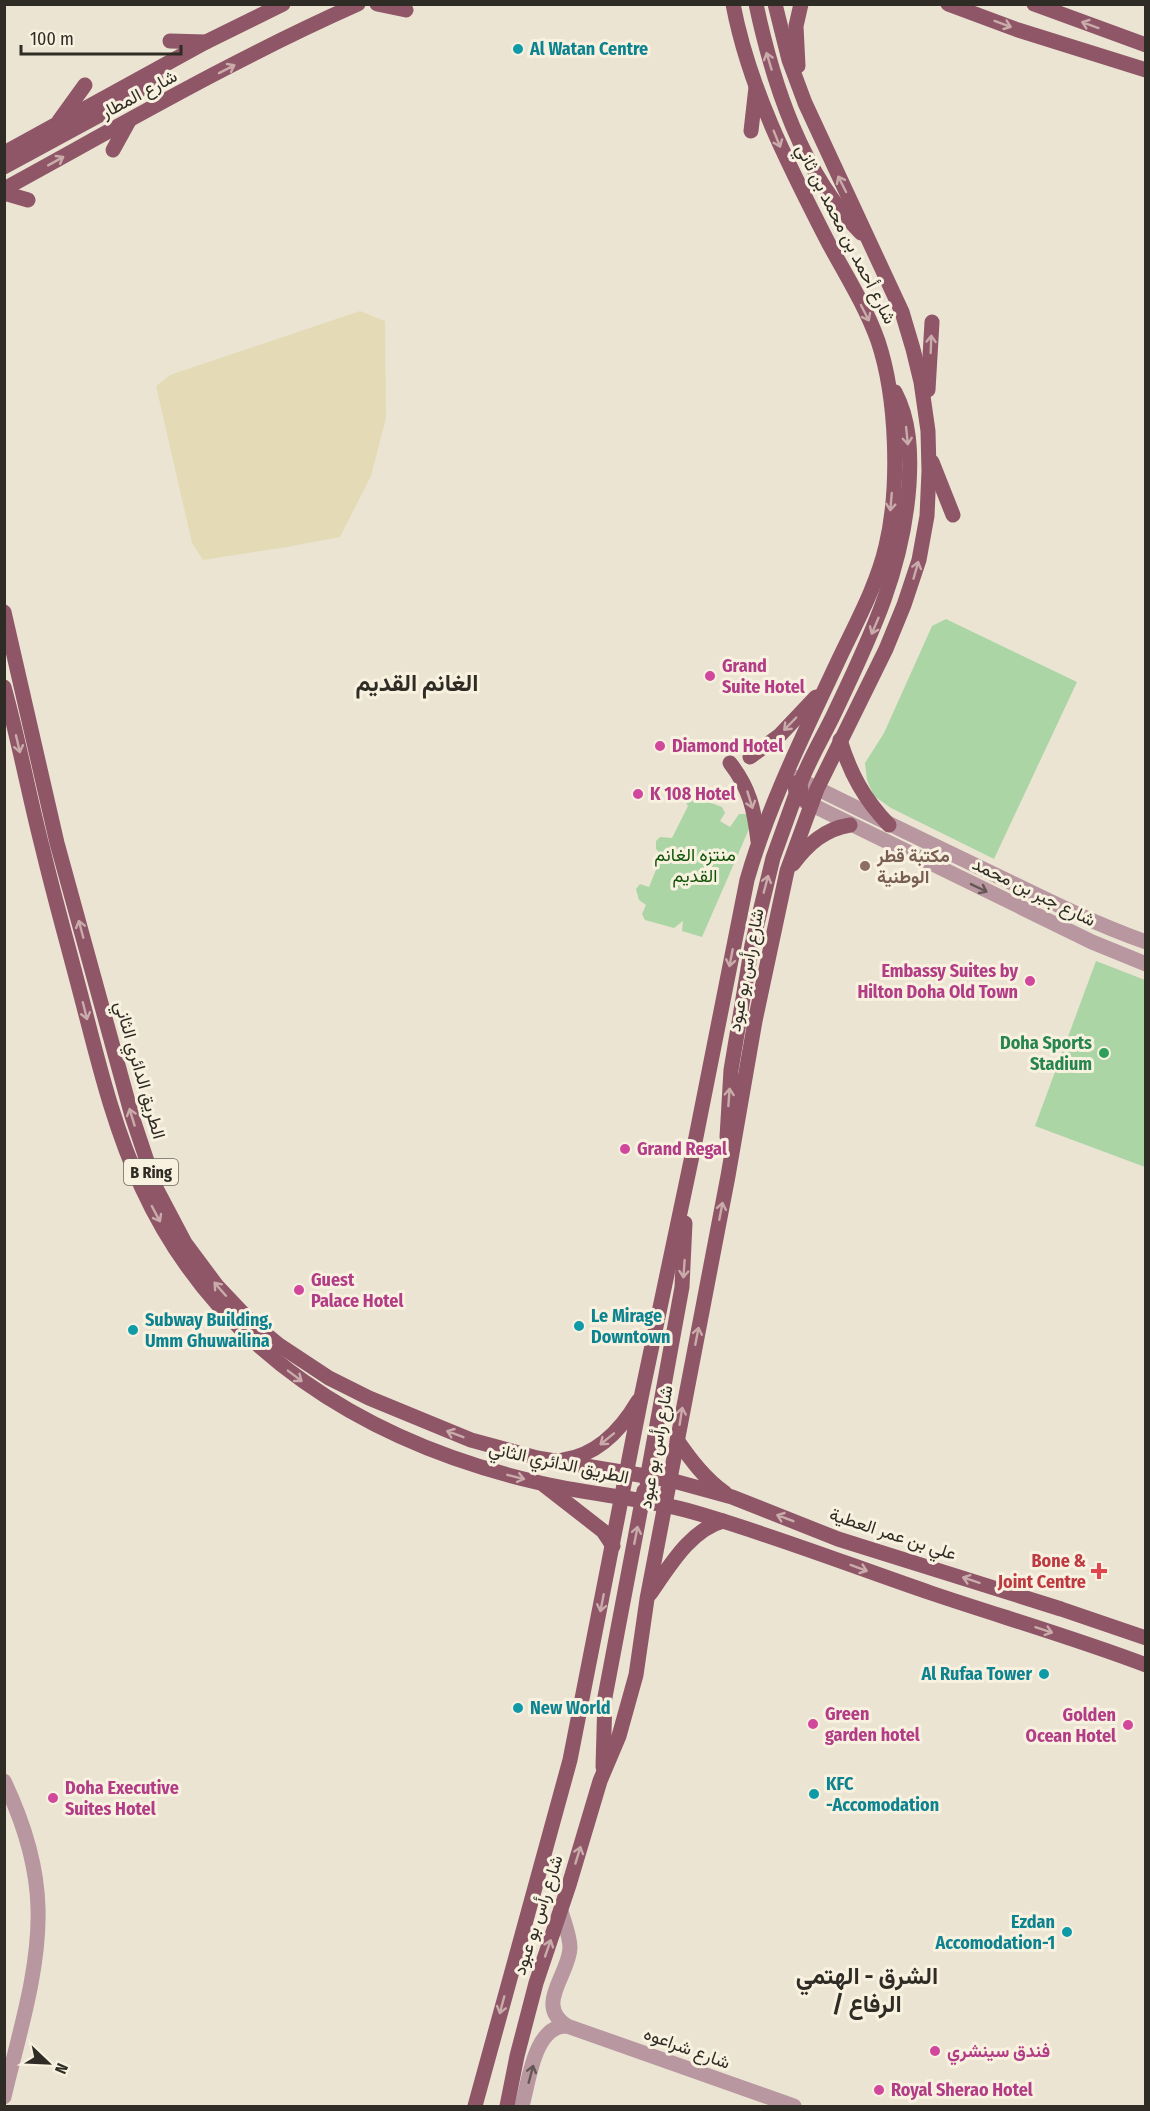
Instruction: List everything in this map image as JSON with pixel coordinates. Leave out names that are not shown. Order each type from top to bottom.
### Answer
[{"type":"main road","name":"شارع المطار","points":[[4,153],[206,42],[283,4]]},
{"type":"main road","points":[[376,4],[406,10]]},
{"type":"main road","points":[[756,4],[774,77],[803,146],[833,201],[867,239]]},
{"type":"main road","name":"شارع أحمد بن محمد بن ثاني","points":[[775,4],[784,41],[801,90],[902,312],[920,374],[930,455],[927,516],[913,581],[886,649],[817,789]]},
{"type":"main road","points":[[801,4],[797,19],[796,41],[801,90]]},
{"type":"main road","points":[[948,4],[1018,30],[1146,70]]},
{"type":"main road","points":[[1034,4],[1146,45]]},
{"type":"main road","name":"شارع المطار","points":[[4,191],[129,121],[352,6]]},
{"type":"main road","name":"شارع أحمد بن محمد بن ثاني","points":[[729,7],[783,153],[877,340],[888,381],[892,415],[893,481],[886,548],[873,585],[779,788]]},
{"type":"main road","points":[[170,41],[206,42]]},
{"type":"main road","points":[[4,167],[127,100],[183,56]]},
{"type":"main road","points":[[751,131],[756,84]]},
{"type":"main road","points":[[56,126],[85,85]]},
{"type":"main road","points":[[113,150],[129,121]]},
{"type":"main road","points":[[4,191],[28,200]]},
{"type":"main road","points":[[925,408],[932,322]]},
{"type":"main road","points":[[810,804],[800,793],[802,781],[877,623],[902,543],[909,489],[908,435],[900,403],[888,381]]},
{"type":"main road","points":[[930,455],[953,515]]},
{"type":"main road","name":"الطريق الدائري الثاني","points":[[4,612],[57,843],[132,1116],[156,1188],[185,1243],[217,1286],[251,1322],[303,1363],[369,1398],[448,1431],[509,1451],[552,1461],[627,1472]]},
{"type":"main road","points":[[750,757],[780,735],[827,686]]},
{"type":"main road","name":"الطريق الدائري الثاني","points":[[4,687],[43,853],[116,1123],[142,1189],[174,1248],[195,1279],[232,1322],[286,1369],[354,1415],[421,1445],[491,1471],[541,1484],[665,1506]]},
{"type":"main road","points":[[840,740],[858,786],[872,807],[889,825]]},
{"type":"main road","points":[[730,763],[749,794],[758,842]]},
{"type":"main road","points":[[728,1176],[731,1070],[752,945],[770,867],[795,797],[795,783],[786,773]]},
{"type":"main road","name":"شارع رأس بو عبود","points":[[475,2106],[570,1760],[740,912],[758,842],[779,788]]},
{"type":"main road","name":"شارع رأس بو عبود","points":[[507,2106],[536,1983],[561,1911],[603,1772],[628,1709],[636,1675],[646,1599],[728,1176],[755,1021],[787,871],[817,789]]},
{"type":"main road","points":[[787,871],[803,851],[818,838],[850,825]]},
{"type":"main road","points":[[685,1190],[685,1252],[682,1287],[647,1476],[647,1487],[651,1494],[665,1506],[723,1521],[1146,1665]]},
{"type":"main road","points":[[552,1461],[588,1452],[604,1443],[618,1430],[642,1393]]},
{"type":"main road","points":[[677,1440],[707,1478],[732,1497]]},
{"type":"main road","points":[[603,1772],[605,1697],[643,1501],[642,1485],[637,1477],[627,1472]]},
{"type":"main road","name":"علي بن عمر العطية","points":[[627,1472],[670,1480],[732,1497],[838,1539],[1146,1638]]},
{"type":"main road","points":[[541,1484],[593,1522],[603,1531],[613,1546]]},
{"type":"main road","points":[[646,1599],[682,1551],[707,1527],[723,1521]]},
{"type":"main road","points":[[1090,1645],[1112,1646],[1146,1653]]},
{"type":"street","name":"شارع جبر بن محمد","points":[[786,773],[889,825],[1082,916],[1146,942]]},
{"type":"street","name":"شارع جبر بن محمد","points":[[779,788],[850,825],[1092,942],[1146,964]]},
{"type":"street","points":[[4,1781],[26,1835],[34,1870],[38,1908],[36,1948],[4,2097]]},
{"type":"street","points":[[522,2106],[570,1947],[561,1911]]},
{"type":"street","points":[[553,1999],[554,2013],[567,2026]]},
{"type":"street","points":[[540,2042],[552,2030],[567,2026]]},
{"type":"street","name":"شارع شراعوه","points":[[567,2026],[794,2106]]},
{"type":"green space","points":[[946,619],[1077,682],[994,859],[891,808],[874,796],[867,780],[865,763],[884,733],[932,626]]},
{"type":"green space","name":"منتزه الغانم القديم","points":[[689,795],[722,807],[725,813],[720,821],[730,827],[739,814],[749,817],[749,829],[702,937],[682,931],[683,921],[674,928],[645,920],[642,914],[646,905],[639,900],[636,889],[640,884],[649,887],[662,855],[656,849],[656,841],[660,837],[672,838],[688,806],[686,803]]},
{"type":"green space","name":"Doha Sports Stadium","points":[[1096,961],[1145,980],[1145,1167],[1035,1126]]},
{"type":"sand","points":[[360,311],[385,321],[386,418],[371,476],[340,537],[203,560],[192,543],[156,386],[170,375]]},
{"type":"place","name":"Al Watan Centre","points":[[518,49]]},
{"type":"place","name":"Grand Suite Hotel","points":[[710,676]]},
{"type":"place","name":"Diamond Hotel","points":[[660,746]]},
{"type":"place","name":"K 108 Hotel","points":[[638,794]]},
{"type":"place","name":"مكتبة قطر الوطنية","points":[[865,866]]},
{"type":"place","name":"Embassy Suites by Hilton Doha Old Town","points":[[1030,981]]},
{"type":"place","name":"Doha Sports Stadium","points":[[1104,1053]]},
{"type":"place","name":"Grand Regal","points":[[625,1149]]},
{"type":"place","name":"Guest Palace Hotel","points":[[299,1290]]},
{"type":"place","name":"Le Mirage Downtown","points":[[579,1326]]},
{"type":"place","name":"Subway Building, Umm Ghuwailina","points":[[133,1330]]},
{"type":"place","name":"Bone & Joint Centre","points":[[1099,1571]]},
{"type":"place","name":"Al Rufaa Tower","points":[[1044,1674]]},
{"type":"place","name":"New World","points":[[518,1708]]},
{"type":"place","name":"Green garden hotel","points":[[813,1724]]},
{"type":"place","name":"Golden Ocean Hotel","points":[[1128,1725]]},
{"type":"place","name":"KFC -Accomodation","points":[[814,1794]]},
{"type":"place","name":"Doha Executive Suites Hotel","points":[[53,1798]]},
{"type":"place","name":"Ezdan Accomodation-1","points":[[1067,1932]]},
{"type":"place","name":"فندق سينشري","points":[[935,2051]]},
{"type":"place","name":"Royal Sherao Hotel","points":[[879,2090]]},
{"type":"district","name":"الغانم القديم","points":[[417,683]]},
{"type":"district","name":"الشرق - الهتمي / الرفاع","points":[[867,1990]]}]
